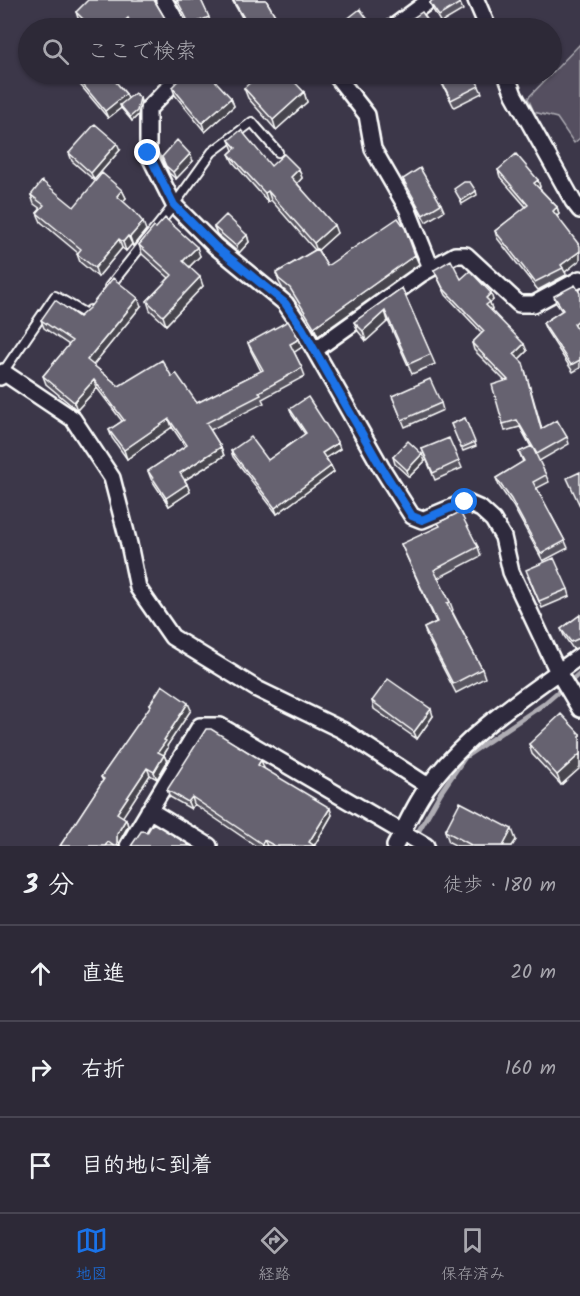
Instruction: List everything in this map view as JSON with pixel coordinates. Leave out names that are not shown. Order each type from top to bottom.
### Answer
[{"type":"street","points":[[164,0],[174,18]]},
{"type":"street","points":[[406,18],[430,0]]},
{"type":"street","points":[[483,3],[486,18]]},
{"type":"street","points":[[173,84],[148,110],[148,153],[174,205],[215,246],[285,303],[412,516],[422,520],[465,502],[482,509],[493,520],[503,537],[511,572],[558,672],[580,709]]},
{"type":"street","points":[[343,84],[367,116],[373,150],[407,208],[431,268]]},
{"type":"street","points":[[510,84],[580,210]]},
{"type":"street","points":[[315,350],[431,268],[455,255],[466,255],[519,304],[534,304],[580,279]]},
{"type":"street","points":[[1,374],[73,419],[112,478],[138,588],[172,637],[257,689],[342,730],[428,786]]},
{"type":"street","points":[[398,839],[428,786],[454,756],[494,720],[580,656]]},
{"type":"street","points":[[128,846],[200,726],[220,726],[398,839],[424,845]]},
{"type":"street","points":[[150,810],[209,846]]},
{"type":"lane","points":[[101,296],[174,205],[212,152],[252,122],[278,152]]},
{"type":"lane","points":[[1,374],[55,297],[86,314],[94,305]]},
{"type":"shaded area","points":[[580,44],[580,138],[574,143],[557,118],[534,112],[528,98],[541,84],[562,84],[562,63]]},
{"type":"building","points":[[88,0],[154,0],[165,18],[82,18],[76,12]]},
{"type":"building","points":[[177,0],[201,0],[209,17],[186,18]]},
{"type":"building","points":[[233,0],[266,0],[276,18],[244,18]]},
{"type":"building","points":[[432,0],[458,0],[460,3],[439,16],[430,3]]},
{"type":"building","points":[[360,9],[367,18],[348,18]]},
{"type":"building","points":[[422,12],[426,18],[413,18]]},
{"type":"building","points":[[82,84],[118,84],[126,94],[105,111]]},
{"type":"building","points":[[175,84],[218,84],[231,98],[202,123],[172,87]]},
{"type":"building","points":[[249,84],[296,84],[304,92],[273,120],[244,88]]},
{"type":"building","points":[[443,84],[478,84],[479,86],[451,100]]},
{"type":"building","points":[[135,93],[140,98],[137,111],[130,117],[120,105]]},
{"type":"building","points":[[95,124],[117,143],[91,173],[69,153]]},
{"type":"building","points":[[241,130],[271,166],[284,154],[299,169],[291,177],[334,225],[314,243],[268,191],[265,193],[229,154],[236,148],[229,140]]},
{"type":"building","points":[[177,140],[190,154],[173,172],[166,166],[162,157]]},
{"type":"building","points":[[516,154],[538,180],[534,183],[557,207],[553,211],[580,246],[580,251],[561,265],[563,268],[535,282],[495,231],[528,205],[498,170]]},
{"type":"building","points":[[420,168],[441,204],[423,215],[403,179]]},
{"type":"building","points":[[102,173],[122,190],[117,196],[143,222],[123,242],[119,239],[95,268],[77,254],[81,249],[37,213],[44,205],[31,195],[42,181],[74,207]]},
{"type":"building","points":[[464,182],[470,182],[476,191],[461,201],[454,189]]},
{"type":"building","points":[[226,215],[247,235],[236,246],[214,227]]},
{"type":"building","points":[[165,218],[197,247],[183,261],[200,277],[163,316],[147,301],[172,275],[139,245]]},
{"type":"building","points":[[398,218],[405,228],[415,255],[314,327],[290,288],[279,279],[276,273],[317,249],[327,266]]},
{"type":"building","points":[[451,260],[461,279],[470,271],[491,293],[486,298],[490,302],[486,305],[524,344],[514,354],[523,363],[541,429],[557,420],[567,437],[537,454],[517,420],[503,424],[492,385],[508,380],[472,343],[484,331],[443,288],[434,270]]},
{"type":"building","points":[[113,278],[138,298],[87,360],[119,386],[162,360],[172,377],[176,373],[197,403],[263,370],[248,343],[288,321],[299,339],[290,344],[302,368],[259,392],[261,395],[206,423],[221,447],[180,473],[187,484],[166,498],[148,471],[187,445],[169,419],[124,450],[109,430],[124,420],[94,380],[74,402],[43,376],[72,341],[41,320],[55,300],[79,317]]},
{"type":"building","points":[[575,285],[580,293],[580,319],[574,324],[580,334],[580,360],[571,365],[543,323],[563,310],[554,296]]},
{"type":"building","points":[[402,288],[431,354],[409,364],[385,311],[363,331],[354,322]]},
{"type":"building","points":[[430,379],[441,403],[402,420],[392,396]]},
{"type":"building","points":[[308,397],[338,443],[322,453],[331,466],[275,508],[231,451],[251,437],[268,460],[306,433],[290,409]]},
{"type":"building","points":[[465,418],[475,442],[461,448],[451,424]]},
{"type":"building","points":[[449,438],[459,461],[433,473],[422,449]]},
{"type":"building","points":[[408,441],[422,454],[407,470],[393,457]]},
{"type":"building","points":[[532,446],[546,475],[533,482],[565,541],[541,554],[511,499],[496,478],[524,461],[519,452]]},
{"type":"building","points":[[580,472],[580,506],[567,478]]},
{"type":"building","points":[[460,512],[478,547],[434,570],[450,602],[447,603],[482,669],[453,684],[424,628],[437,622],[401,544],[440,526],[438,523]]},
{"type":"building","points":[[554,558],[568,589],[539,601],[526,570]]},
{"type":"building","points":[[580,615],[580,638],[571,642],[561,629]]},
{"type":"building","points":[[388,679],[431,709],[414,732],[372,701]]},
{"type":"building","points":[[162,685],[188,703],[158,752],[164,755],[154,772],[147,768],[117,813],[126,819],[117,834],[117,844],[120,846],[114,846],[108,842],[105,846],[60,846],[104,779],[101,777],[151,705]]},
{"type":"building","points":[[561,714],[580,734],[580,754],[557,775],[529,744]]},
{"type":"building","points":[[206,729],[211,729],[261,760],[258,765],[330,808],[309,842],[315,846],[275,846],[264,840],[262,844],[192,797],[188,802],[167,790]]},
{"type":"building","points":[[460,802],[512,829],[503,846],[473,846],[445,831]]},
{"type":"building","points":[[153,823],[191,846],[131,846],[142,830],[147,833]]},
{"type":"waterway","points":[[410,846],[441,792],[465,757],[544,704],[580,673]]},
{"type":"route","points":[[148,153],[174,205],[215,246],[285,303],[412,516],[422,520],[465,502]]}]
